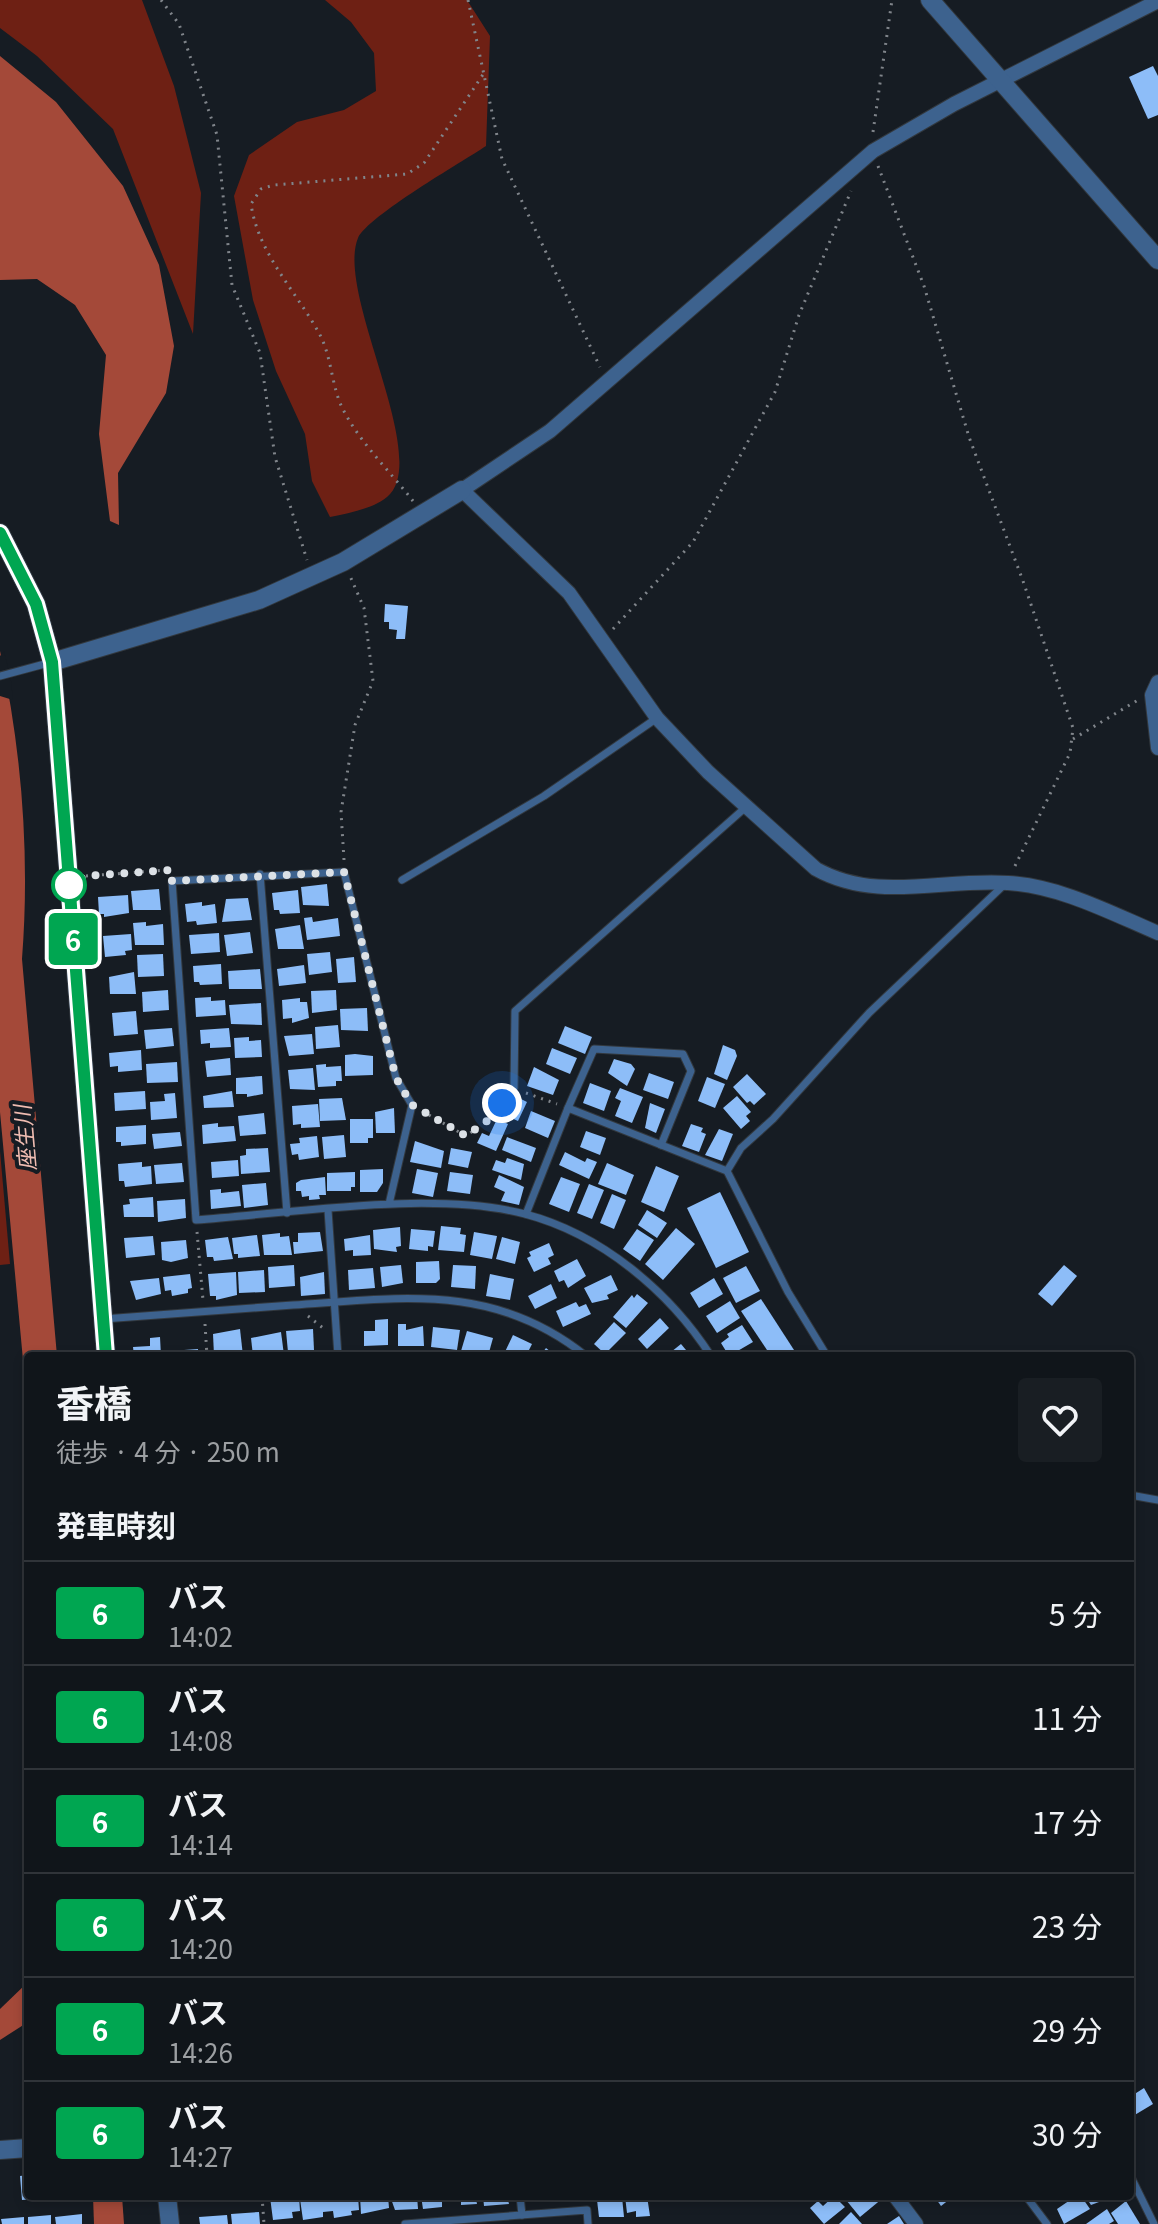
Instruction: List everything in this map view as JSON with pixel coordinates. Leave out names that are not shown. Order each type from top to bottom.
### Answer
[{"type":"street","points":[[930,0],[1158,260]]},
{"type":"street","points":[[52,662],[206,618],[312,578],[343,562],[462,490],[550,431],[873,151],[1000,81],[1158,1]]},
{"type":"street","points":[[462,490],[569,593],[657,718],[746,807],[797,853],[836,880],[888,888],[1007,882],[1046,888],[1158,933]]},
{"type":"street","points":[[0,533],[36,604],[52,662],[106,1352]]},
{"type":"street","points":[[1155,688],[1158,748]]},
{"type":"street","points":[[0,2150],[24,2148]]},
{"type":"street","points":[[167,2200],[170,2224]]},
{"type":"street","points":[[898,2200],[916,2224]]},
{"type":"lane","points":[[4,675],[52,662]]},
{"type":"lane","points":[[402,880],[544,796],[657,718]]},
{"type":"lane","points":[[514,1088],[515,1011],[746,807]]},
{"type":"lane","points":[[389,1204],[412,1105],[396,1078],[344,872],[172,881],[196,1220],[389,1204],[461,1206],[526,1214],[603,1247],[662,1295],[708,1352]]},
{"type":"lane","points":[[260,874],[287,1213]]},
{"type":"lane","points":[[727,1171],[741,1148],[773,1119],[869,1013],[1007,882]]},
{"type":"lane","points":[[526,1214],[594,1049],[683,1054],[691,1071],[661,1145]]},
{"type":"lane","points":[[568,1108],[727,1171],[788,1292],[825,1352]]},
{"type":"lane","points":[[328,1210],[338,1352]]},
{"type":"lane","points":[[103,1319],[413,1295],[476,1302],[518,1314],[580,1352]]},
{"type":"lane","points":[[1134,1496],[1158,1500]]},
{"type":"lane","points":[[1134,2183],[1154,2224]]},
{"type":"lane","points":[[520,2200],[522,2215]]},
{"type":"lane","points":[[1029,2200],[1047,2224]]},
{"type":"lane","points":[[405,2224],[587,2210],[588,2224]]},
{"type":"path","points":[[161,0],[179,24],[217,135],[232,285],[260,353],[275,457],[312,578]]},
{"type":"path","points":[[468,0],[502,159],[607,381]]},
{"type":"path","points":[[892,0],[873,151],[924,286],[969,437],[1073,728],[1070,753],[1007,882]]},
{"type":"path","points":[[423,513],[352,424],[339,400],[321,336],[254,225],[251,204],[261,189],[274,185],[407,174],[424,163],[484,73]]},
{"type":"path","points":[[602,641],[693,542],[775,392],[799,315],[851,195],[850,171]]},
{"type":"path","points":[[343,562],[364,608],[373,681],[355,725],[341,812],[344,872]]},
{"type":"path","points":[[1073,739],[1155,688]]},
{"type":"path","points":[[86,876],[171,870],[172,881]]},
{"type":"path","points":[[412,1105],[466,1136],[491,1118],[514,1088],[568,1108]]},
{"type":"path","points":[[196,1220],[203,1308]]},
{"type":"path","points":[[307,1316],[321,1325],[327,1334]]},
{"type":"path","points":[[207,1352],[205,1323],[219,1322]]},
{"type":"path","points":[[262,2200],[264,2224]]},
{"type":"shaded area","points":[[0,0],[142,0],[174,86],[201,193],[193,334],[113,129],[37,56],[0,28]]},
{"type":"shaded area","points":[[325,0],[467,0],[490,36],[486,146],[397,203],[365,228],[358,238],[355,264],[359,297],[392,413],[399,448],[398,477],[387,497],[381,501],[330,517],[312,481],[305,434],[276,371],[253,300],[234,196],[249,155],[297,122],[344,110],[376,91],[374,53],[351,22]]},
{"type":"shaded area","points":[[0,1151],[10,1264],[0,1265]]},
{"type":"water","points":[[0,56],[56,102],[123,186],[159,265],[174,346],[166,393],[118,473],[119,525],[110,521],[99,434],[106,355],[75,305],[37,279],[0,280]]},
{"type":"water","name":"座生川","points":[[0,651],[19,766],[25,882],[22,959],[57,1352],[24,1352],[24,1371],[0,1112]]},
{"type":"water","points":[[24,1986],[24,2025],[0,2040],[0,2009]]},
{"type":"water","points":[[93,2200],[122,2200],[124,2224],[94,2224]]},
{"type":"pier","points":[[4,651],[13,700],[0,696],[0,656]]},
{"type":"building","points":[[1153,66],[1158,76],[1158,115],[1148,119],[1129,77]]},
{"type":"building","points":[[385,604],[408,606],[405,639],[396,639],[397,630],[389,629],[389,622],[384,622]]},
{"type":"building","points":[[327,884],[329,906],[303,905],[301,887]]},
{"type":"building","points":[[159,889],[161,910],[133,910],[131,891]]},
{"type":"building","points":[[298,890],[300,913],[280,914],[279,910],[274,910],[272,893]]},
{"type":"building","points":[[128,895],[129,913],[104,917],[104,914],[99,914],[98,897]]},
{"type":"building","points":[[248,898],[252,920],[222,922],[226,899]]},
{"type":"building","points":[[202,902],[202,906],[215,904],[217,923],[197,925],[196,921],[187,922],[185,904]]},
{"type":"building","points":[[312,917],[313,922],[338,918],[340,936],[307,940],[304,918]]},
{"type":"building","points":[[146,922],[146,926],[163,924],[164,945],[135,945],[133,923]]},
{"type":"building","points":[[300,925],[304,949],[278,949],[275,929]]},
{"type":"building","points":[[250,932],[253,953],[227,956],[224,935]]},
{"type":"building","points":[[219,933],[220,952],[191,954],[189,935]]},
{"type":"building","points":[[131,934],[132,950],[125,951],[126,955],[105,957],[103,936]]},
{"type":"building","points":[[330,952],[332,972],[309,975],[307,954]]},
{"type":"building","points":[[163,954],[164,976],[138,977],[137,955]]},
{"type":"building","points":[[354,957],[356,982],[338,983],[336,959]]},
{"type":"building","points":[[221,964],[222,984],[200,985],[194,982],[193,966]]},
{"type":"building","points":[[304,965],[306,983],[279,986],[277,969]]},
{"type":"building","points":[[260,969],[262,989],[229,989],[228,971]]},
{"type":"building","points":[[134,972],[136,994],[110,994],[109,977]]},
{"type":"building","points":[[168,990],[169,1010],[143,1012],[142,992]]},
{"type":"building","points":[[336,990],[337,1010],[312,1013],[311,991]]},
{"type":"building","points":[[211,997],[211,1001],[225,1000],[226,1015],[196,1017],[195,998]]},
{"type":"building","points":[[300,998],[300,1002],[307,1002],[309,1018],[292,1023],[292,1018],[283,1019],[282,1000]]},
{"type":"building","points":[[261,1003],[262,1025],[231,1024],[229,1005]]},
{"type":"building","points":[[367,1008],[368,1031],[341,1030],[340,1009]]},
{"type":"building","points":[[136,1011],[138,1034],[114,1036],[112,1013]]},
{"type":"building","points":[[338,1025],[340,1047],[316,1049],[315,1027]]},
{"type":"building","points":[[565,1026],[592,1037],[585,1054],[558,1043]]},
{"type":"building","points":[[172,1028],[174,1046],[146,1049],[144,1030]]},
{"type":"building","points":[[229,1028],[231,1047],[210,1048],[210,1043],[201,1044],[200,1030]]},
{"type":"building","points":[[312,1034],[314,1054],[289,1056],[284,1036]]},
{"type":"building","points":[[249,1037],[249,1041],[261,1040],[262,1057],[235,1058],[234,1038]]},
{"type":"building","points":[[723,1045],[735,1050],[737,1056],[727,1080],[714,1074]]},
{"type":"building","points":[[552,1048],[577,1058],[570,1074],[546,1064]]},
{"type":"building","points":[[141,1050],[142,1070],[118,1072],[118,1066],[110,1067],[109,1053]]},
{"type":"building","points":[[345,1055],[373,1056],[373,1075],[345,1076]]},
{"type":"building","points":[[230,1058],[231,1075],[207,1077],[205,1061]]},
{"type":"building","points":[[614,1059],[631,1064],[635,1069],[627,1086],[608,1073]]},
{"type":"building","points":[[177,1062],[178,1082],[147,1083],[146,1064]]},
{"type":"building","points":[[326,1064],[326,1067],[341,1066],[342,1081],[336,1081],[336,1086],[318,1087],[316,1065]]},
{"type":"building","points":[[534,1067],[559,1080],[553,1095],[527,1086]]},
{"type":"building","points":[[313,1068],[315,1090],[290,1089],[288,1070]]},
{"type":"building","points":[[649,1073],[674,1082],[668,1099],[643,1090]]},
{"type":"building","points":[[747,1074],[766,1094],[754,1105],[750,1101],[747,1103],[733,1087]]},
{"type":"building","points":[[262,1076],[263,1094],[247,1097],[247,1094],[236,1094],[236,1078]]},
{"type":"building","points":[[707,1077],[725,1084],[715,1108],[698,1101]]},
{"type":"building","points":[[590,1083],[611,1091],[604,1111],[583,1103]]},
{"type":"building","points":[[620,1088],[643,1097],[632,1123],[615,1116],[621,1101],[615,1098]]},
{"type":"building","points":[[145,1091],[146,1109],[115,1111],[114,1093]]},
{"type":"building","points":[[232,1091],[234,1107],[204,1108],[203,1096]]},
{"type":"building","points":[[175,1093],[177,1118],[151,1120],[150,1102],[165,1101],[164,1094]]},
{"type":"building","points":[[737,1096],[751,1112],[746,1116],[750,1121],[741,1129],[723,1108]]},
{"type":"building","points":[[517,1097],[527,1102],[518,1121],[505,1115]]},
{"type":"building","points":[[342,1098],[346,1120],[320,1121],[319,1099]]},
{"type":"building","points":[[650,1103],[665,1109],[656,1133],[645,1128]]},
{"type":"building","points":[[318,1104],[320,1127],[301,1128],[301,1124],[293,1125],[292,1106]]},
{"type":"building","points":[[394,1108],[395,1133],[376,1133],[375,1112]]},
{"type":"building","points":[[531,1111],[555,1121],[548,1138],[525,1128]]},
{"type":"building","points":[[264,1113],[266,1134],[240,1136],[238,1116]]},
{"type":"building","points":[[350,1119],[373,1119],[373,1138],[368,1138],[368,1143],[350,1143]]},
{"type":"building","points":[[497,1119],[508,1124],[496,1151],[477,1143],[482,1133],[489,1136]]},
{"type":"building","points":[[218,1123],[218,1127],[234,1126],[236,1141],[203,1144],[202,1125]]},
{"type":"building","points":[[691,1124],[703,1128],[701,1132],[706,1134],[699,1152],[682,1146]]},
{"type":"building","points":[[146,1125],[146,1144],[121,1146],[121,1142],[116,1142],[116,1127]]},
{"type":"building","points":[[719,1129],[733,1134],[722,1161],[705,1155]]},
{"type":"building","points":[[586,1131],[606,1138],[600,1155],[580,1147]]},
{"type":"building","points":[[180,1132],[182,1146],[154,1149],[152,1134]]},
{"type":"building","points":[[344,1135],[346,1157],[324,1159],[322,1137]]},
{"type":"building","points":[[317,1136],[319,1157],[299,1160],[298,1154],[292,1155],[290,1144],[300,1143],[299,1138]]},
{"type":"building","points":[[507,1137],[536,1148],[531,1162],[502,1150]]},
{"type":"building","points":[[415,1141],[444,1151],[441,1168],[410,1162]]},
{"type":"building","points":[[268,1148],[270,1172],[241,1174],[240,1156],[246,1155],[246,1149]]},
{"type":"building","points":[[451,1148],[472,1152],[468,1168],[448,1164]]},
{"type":"building","points":[[565,1152],[585,1162],[587,1158],[597,1162],[589,1179],[559,1165]]},
{"type":"building","points":[[507,1158],[524,1164],[521,1180],[492,1170],[496,1160],[505,1163]]},
{"type":"building","points":[[238,1160],[239,1176],[212,1178],[211,1162]]},
{"type":"building","points":[[142,1162],[142,1167],[151,1166],[152,1184],[125,1187],[124,1181],[119,1181],[118,1164]]},
{"type":"building","points":[[182,1163],[184,1182],[156,1184],[154,1165]]},
{"type":"building","points":[[607,1163],[634,1175],[626,1195],[598,1184]]},
{"type":"building","points":[[656,1166],[679,1176],[664,1212],[641,1202]]},
{"type":"building","points":[[383,1169],[383,1183],[377,1192],[360,1192],[360,1170]]},
{"type":"building","points":[[417,1169],[438,1173],[433,1197],[412,1193]]},
{"type":"building","points":[[355,1172],[355,1187],[351,1187],[351,1191],[327,1191],[327,1173]]},
{"type":"building","points":[[450,1172],[473,1175],[470,1194],[447,1191]]},
{"type":"building","points":[[499,1175],[524,1187],[519,1205],[501,1201],[505,1192],[494,1187]]},
{"type":"building","points":[[325,1177],[326,1195],[319,1195],[320,1199],[309,1200],[309,1196],[302,1197],[301,1191],[296,1191],[296,1183],[301,1180]]},
{"type":"building","points":[[561,1177],[580,1184],[569,1212],[549,1204]]},
{"type":"building","points":[[266,1183],[268,1205],[244,1208],[242,1185]]},
{"type":"building","points":[[589,1184],[604,1190],[592,1219],[577,1213]]},
{"type":"building","points":[[221,1189],[221,1193],[239,1191],[241,1206],[211,1209],[210,1190]]},
{"type":"building","points":[[720,1192],[749,1252],[716,1268],[687,1208]]},
{"type":"building","points":[[612,1194],[626,1200],[614,1229],[600,1223]]},
{"type":"building","points":[[153,1197],[154,1217],[124,1217],[123,1205],[130,1204],[129,1199]]},
{"type":"building","points":[[185,1199],[186,1218],[158,1222],[157,1201]]},
{"type":"building","points":[[647,1210],[667,1223],[657,1238],[638,1225]]},
{"type":"building","points":[[441,1226],[461,1228],[460,1234],[466,1235],[464,1252],[438,1250]]},
{"type":"building","points":[[400,1227],[401,1246],[396,1247],[397,1252],[374,1249],[373,1230]]},
{"type":"building","points":[[676,1228],[695,1244],[663,1280],[645,1264]]},
{"type":"building","points":[[411,1229],[435,1231],[433,1247],[428,1246],[428,1251],[409,1249]]},
{"type":"building","points":[[637,1229],[654,1240],[640,1261],[623,1249]]},
{"type":"building","points":[[320,1232],[323,1251],[294,1254],[293,1242],[298,1242],[298,1233]]},
{"type":"building","points":[[474,1232],[497,1236],[492,1259],[470,1255]]},
{"type":"building","points":[[280,1233],[280,1237],[289,1236],[292,1255],[264,1255],[262,1235]]},
{"type":"building","points":[[257,1235],[260,1256],[238,1258],[238,1254],[234,1254],[232,1238]]},
{"type":"building","points":[[370,1235],[371,1255],[353,1256],[353,1250],[345,1251],[344,1239]]},
{"type":"building","points":[[153,1236],[155,1255],[126,1258],[124,1238]]},
{"type":"building","points":[[228,1237],[233,1259],[214,1261],[213,1257],[207,1257],[205,1240]]},
{"type":"building","points":[[502,1237],[520,1242],[515,1264],[496,1259]]},
{"type":"building","points":[[186,1240],[188,1258],[171,1262],[162,1260],[161,1242]]},
{"type":"building","points":[[549,1243],[554,1255],[548,1258],[551,1264],[534,1272],[527,1258],[531,1256],[529,1252]]},
{"type":"building","points":[[577,1259],[586,1276],[568,1288],[564,1280],[559,1282],[554,1271]]},
{"type":"building","points":[[439,1261],[440,1279],[436,1283],[416,1283],[416,1262]]},
{"type":"building","points":[[294,1265],[295,1286],[269,1288],[268,1267]]},
{"type":"building","points":[[401,1265],[403,1283],[382,1287],[380,1267]]},
{"type":"building","points":[[453,1265],[476,1266],[475,1289],[451,1287]]},
{"type":"building","points":[[1064,1265],[1077,1276],[1052,1306],[1038,1294]]},
{"type":"building","points":[[746,1266],[760,1291],[736,1303],[723,1278]]},
{"type":"building","points":[[373,1268],[375,1288],[349,1290],[348,1270]]},
{"type":"building","points":[[264,1270],[265,1292],[239,1293],[238,1272]]},
{"type":"building","points":[[236,1272],[237,1295],[216,1300],[216,1296],[210,1296],[208,1274]]},
{"type":"building","points":[[324,1272],[325,1294],[301,1296],[300,1277]]},
{"type":"building","points":[[190,1274],[192,1288],[188,1289],[188,1293],[172,1296],[171,1290],[165,1291],[163,1277]]},
{"type":"building","points":[[490,1274],[514,1279],[510,1300],[486,1296]]},
{"type":"building","points":[[611,1275],[618,1290],[607,1295],[609,1299],[592,1303],[584,1288]]},
{"type":"building","points":[[159,1278],[161,1294],[136,1300],[130,1281]]},
{"type":"building","points":[[714,1278],[723,1294],[699,1308],[690,1293]]},
{"type":"building","points":[[551,1284],[557,1298],[535,1309],[528,1296]]},
{"type":"building","points":[[637,1294],[648,1303],[626,1328],[613,1317],[632,1295],[634,1298]]},
{"type":"building","points":[[761,1299],[794,1350],[768,1352],[741,1311]]},
{"type":"building","points":[[730,1301],[740,1318],[717,1333],[706,1316]]},
{"type":"building","points":[[576,1302],[579,1307],[586,1304],[591,1314],[563,1327],[556,1311]]},
{"type":"building","points":[[660,1318],[669,1328],[647,1349],[638,1339]]},
{"type":"building","points":[[388,1319],[388,1345],[364,1346],[364,1331],[375,1331],[375,1320]]},
{"type":"building","points":[[614,1322],[626,1333],[607,1352],[594,1344]]},
{"type":"building","points":[[398,1324],[406,1324],[406,1330],[423,1326],[424,1346],[398,1346]]},
{"type":"building","points":[[742,1325],[753,1342],[736,1352],[727,1352],[721,1343],[729,1337],[727,1334]]},
{"type":"building","points":[[433,1327],[460,1330],[457,1350],[431,1347]]},
{"type":"building","points":[[240,1329],[243,1352],[214,1352],[213,1334]]},
{"type":"building","points":[[313,1329],[314,1350],[288,1352],[286,1331]]},
{"type":"building","points":[[467,1331],[493,1338],[489,1352],[461,1351]]},
{"type":"building","points":[[281,1332],[284,1352],[253,1352],[251,1338]]},
{"type":"building","points":[[513,1335],[532,1344],[528,1352],[505,1352]]},
{"type":"building","points":[[160,1337],[161,1352],[134,1352],[133,1347],[150,1346],[150,1338]]},
{"type":"building","points":[[681,1344],[688,1352],[671,1352]]},
{"type":"building","points":[[198,1349],[198,1352],[170,1351]]},
{"type":"building","points":[[1144,2088],[1153,2104],[1134,2115],[1134,2094]]},
{"type":"building","points":[[20,2176],[24,2176],[24,2200],[22,2200]]},
{"type":"building","points":[[270,2200],[299,2200],[300,2211],[292,2212],[293,2218],[273,2220]]},
{"type":"building","points":[[300,2200],[358,2200],[359,2210],[351,2211],[352,2215],[334,2218],[333,2211],[323,2212],[323,2217],[303,2220]]},
{"type":"building","points":[[360,2200],[388,2200],[389,2208],[361,2214]]},
{"type":"building","points":[[391,2200],[417,2200],[418,2209],[395,2210]]},
{"type":"building","points":[[422,2200],[451,2200],[442,2202],[442,2207],[423,2209]]},
{"type":"building","points":[[461,2200],[476,2200],[477,2204],[461,2205]]},
{"type":"building","points":[[483,2200],[508,2200],[509,2204],[484,2206]]},
{"type":"building","points":[[597,2200],[622,2200],[624,2217],[599,2217]]},
{"type":"building","points":[[625,2200],[648,2200],[650,2216],[636,2217],[636,2211],[627,2213]]},
{"type":"building","points":[[830,2200],[838,2200],[845,2207],[824,2224],[810,2208],[818,2201],[823,2206]]},
{"type":"building","points":[[846,2200],[881,2200],[860,2217]]},
{"type":"building","points":[[1070,2200],[1084,2200],[1090,2209],[1064,2224],[1057,2209]]},
{"type":"building","points":[[1088,2200],[1104,2200],[1091,2205]]},
{"type":"building","points":[[1126,2201],[1140,2224],[1118,2224],[1111,2213]]},
{"type":"building","points":[[1107,2209],[1114,2221],[1109,2224],[1086,2224]]},
{"type":"building","points":[[259,2212],[260,2224],[232,2224],[231,2214]]},
{"type":"building","points":[[851,2212],[862,2224],[839,2224]]},
{"type":"building","points":[[82,2214],[82,2224],[56,2224],[55,2217]]},
{"type":"building","points":[[51,2215],[51,2224],[28,2224],[28,2217]]},
{"type":"building","points":[[227,2215],[228,2224],[200,2224],[199,2217]]},
{"type":"building","points":[[899,2216],[904,2224],[887,2224]]},
{"type":"building","points":[[24,2217],[24,2224],[2,2224],[1,2219]]},
{"type":"bus line","name":"6","points":[[0,533],[27,581],[52,662],[106,1352]]},
{"type":"route","points":[[69,885],[86,876],[171,870],[172,881],[344,872],[396,1078],[412,1105],[466,1136],[491,1118],[502,1103]]}]
